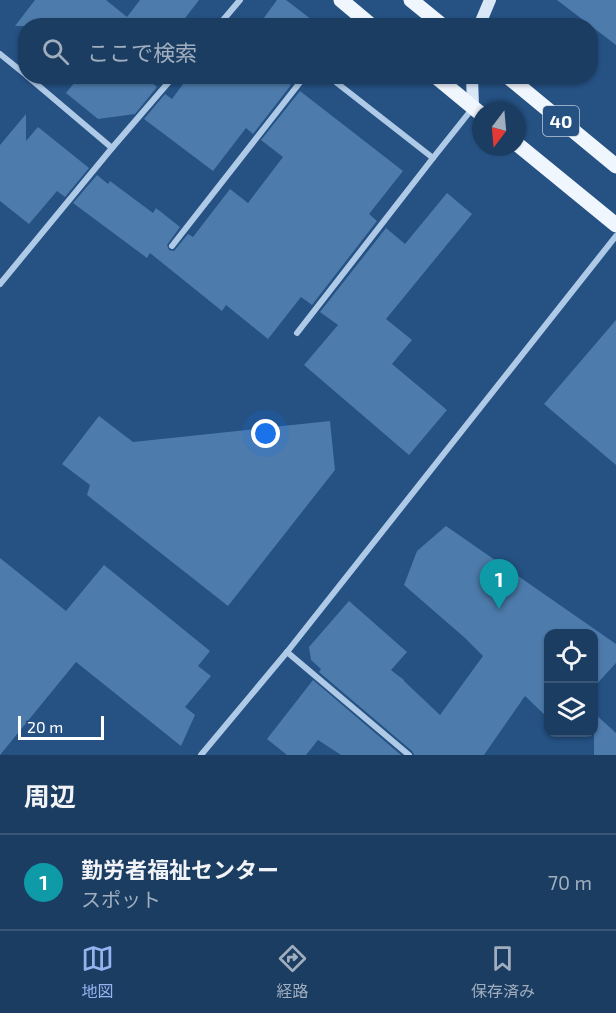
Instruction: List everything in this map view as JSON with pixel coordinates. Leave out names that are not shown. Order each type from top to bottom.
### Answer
[{"type":"main road","points":[[341,0],[362,18]]},
{"type":"main road","points":[[411,0],[433,18]]},
{"type":"main road","points":[[445,84],[472,107]]},
{"type":"main road","name":"40","points":[[517,84],[616,166]]},
{"type":"main road","name":"40","points":[[526,151],[616,225]]},
{"type":"street","points":[[225,18],[240,0]]},
{"type":"street","points":[[482,18],[490,0]]},
{"type":"street","points":[[0,54],[18,69]]},
{"type":"street","points":[[36,84],[112,148]]},
{"type":"street","points":[[0,284],[167,84]]},
{"type":"street","points":[[172,246],[298,84]]},
{"type":"street","points":[[338,84],[433,158]]},
{"type":"street","points":[[473,84],[476,102]]},
{"type":"street","points":[[297,333],[433,158],[472,116]]},
{"type":"street","points":[[201,755],[287,652],[616,236]]},
{"type":"street","points":[[287,652],[409,755]]},
{"type":"building","points":[[35,0],[106,0],[127,17],[140,0],[199,0],[185,18],[21,18]]},
{"type":"building","points":[[277,0],[286,0],[310,18],[264,18]]},
{"type":"building","points":[[557,0],[616,0],[616,45],[598,31],[598,18],[581,18]]},
{"type":"building","points":[[73,84],[153,84],[157,87],[135,114],[98,119],[66,93]]},
{"type":"building","points":[[183,84],[291,85],[253,134],[246,128],[213,171],[144,119],[165,94],[172,99]]},
{"type":"building","points":[[300,91],[403,171],[369,214],[377,221],[312,305],[301,297],[268,339],[226,305],[222,311],[150,253],[147,258],[73,203],[97,175],[108,184],[110,181],[153,213],[156,208],[180,227],[167,245],[169,250],[174,251],[188,234],[193,237],[230,189],[248,203],[283,157],[261,140]]},
{"type":"building","points":[[26,114],[26,141],[38,127],[89,168],[65,197],[57,191],[29,224],[0,201],[0,145]]},
{"type":"building","points":[[447,193],[472,214],[386,319],[412,340],[392,364],[447,410],[409,455],[304,365],[338,325],[320,312],[386,228],[405,244]]},
{"type":"building","points":[[616,320],[616,465],[544,404]]},
{"type":"building","points":[[99,416],[133,442],[330,421],[335,470],[228,606],[87,495],[90,485],[62,464]]},
{"type":"building","points":[[446,526],[594,629],[544,629],[544,714],[525,696],[484,755],[414,755],[319,672],[321,669],[311,660],[309,647],[349,601],[407,652],[391,670],[440,715],[483,656],[404,585],[417,551]]},
{"type":"building","points":[[0,558],[66,611],[104,565],[210,651],[198,666],[211,676],[185,707],[195,715],[181,746],[76,662],[0,755]]},
{"type":"building","points":[[598,632],[616,644],[616,663],[598,683]]},
{"type":"building","points":[[313,680],[401,755],[341,755],[318,740],[306,755],[287,755],[267,739]]},
{"type":"building","points":[[598,717],[616,733],[616,755],[594,755],[594,737],[598,737]]},
{"type":"place","name":"勤労者福祉センター","points":[[499,609]]}]
